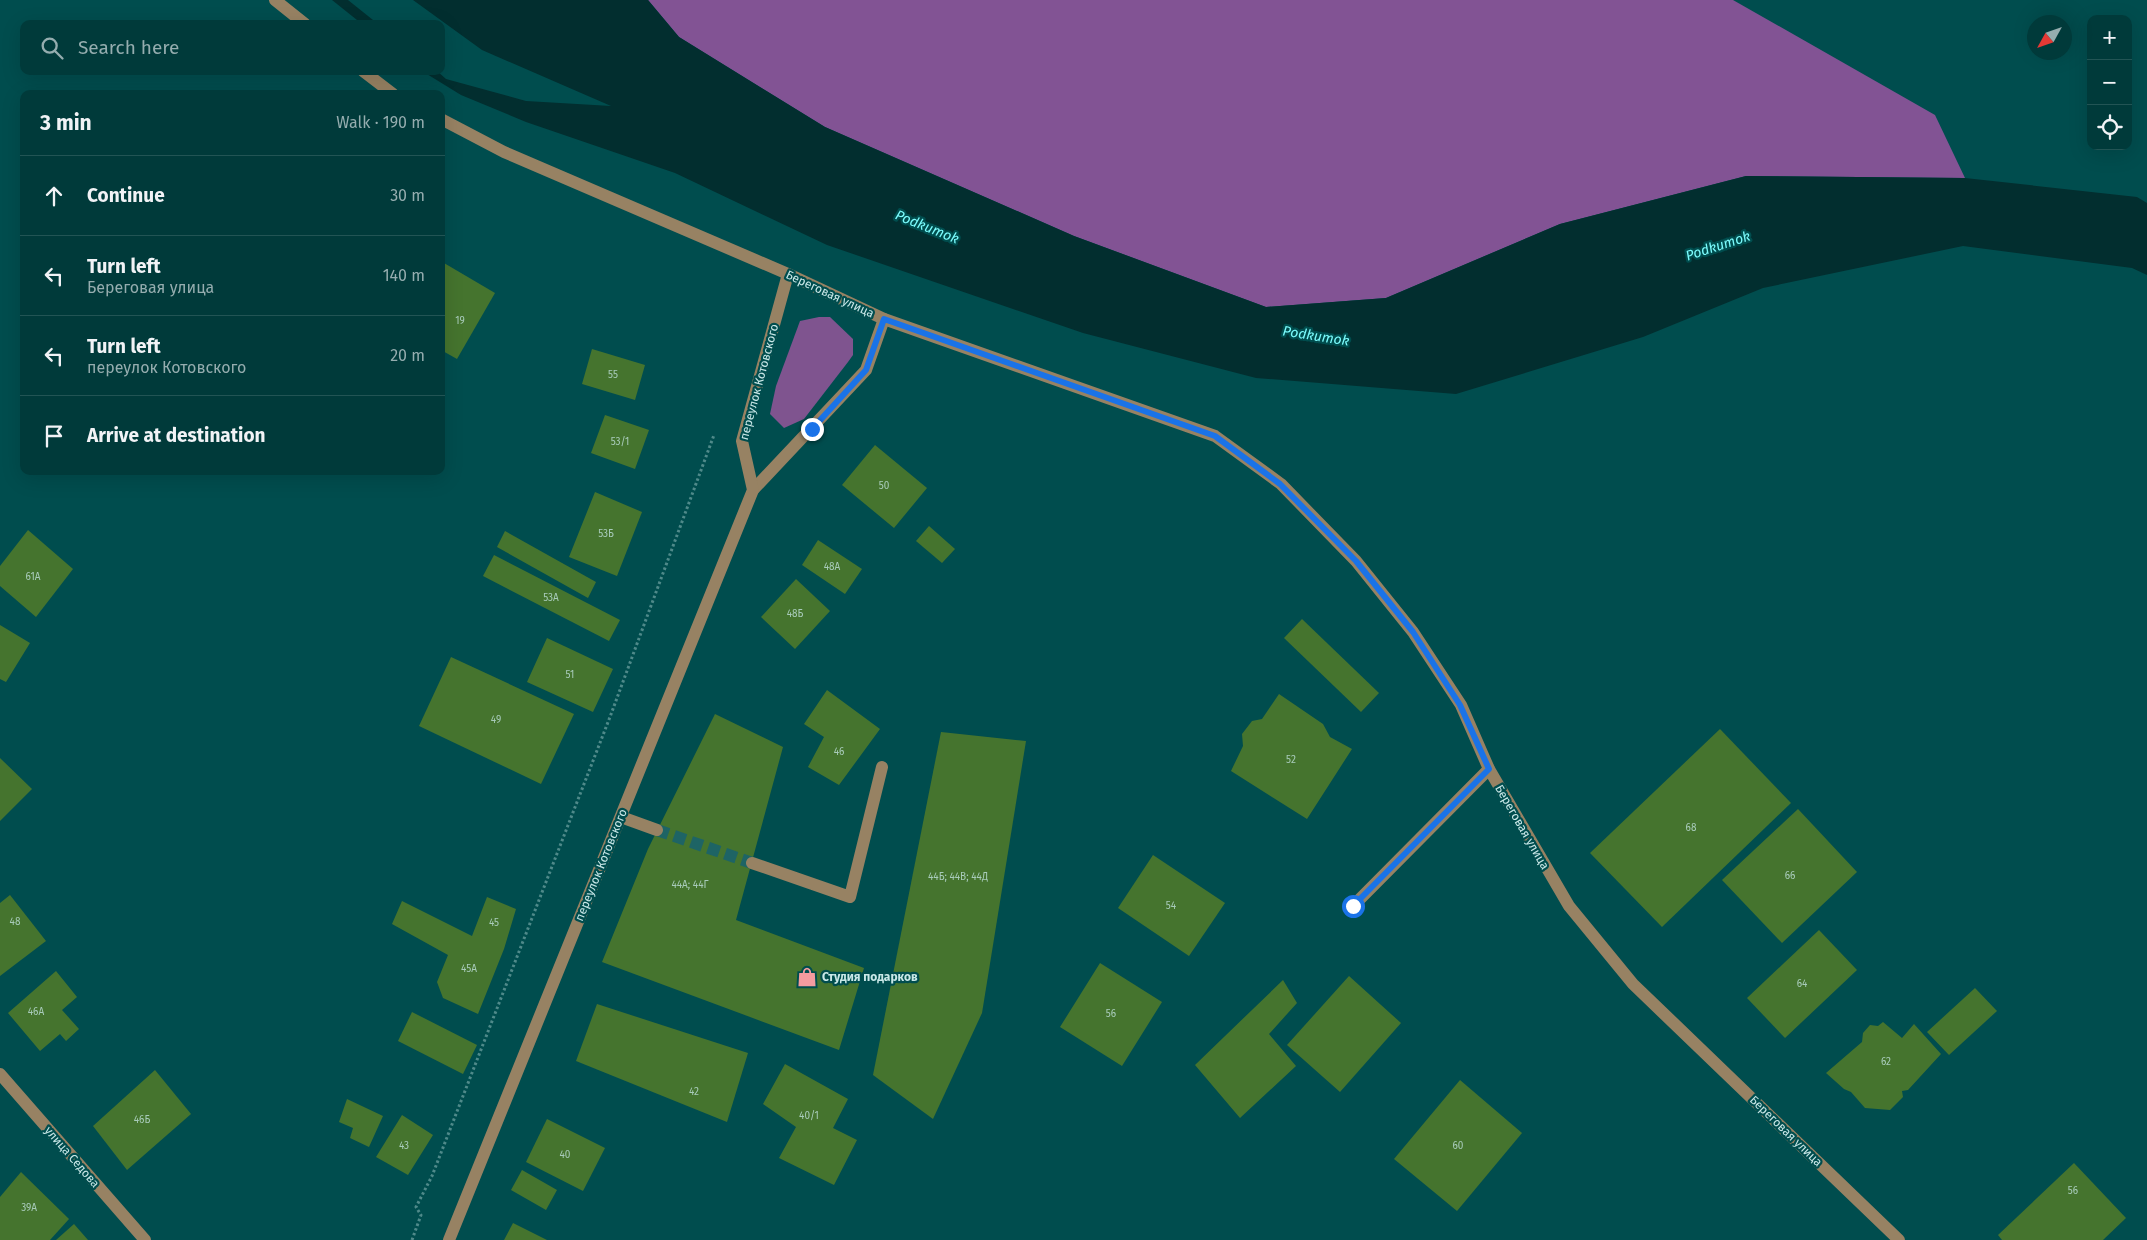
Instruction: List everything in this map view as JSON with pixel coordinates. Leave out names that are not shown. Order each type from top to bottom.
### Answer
[{"type":"street","points":[[276,0],[300,20]]},
{"type":"street","points":[[369,75],[388,90]]},
{"type":"street","name":"Береговая улица","points":[[445,121],[504,152],[788,274],[884,319],[1215,436],[1280,484],[1356,561],[1413,632],[1460,705],[1489,769],[1569,906],[1633,984],[1899,1240]]},
{"type":"street","name":"переулок Котовского","points":[[753,490],[742,441],[788,274]]},
{"type":"street","name":"переулок Котовского","points":[[449,1240],[753,490],[866,370],[884,319]]},
{"type":"street","points":[[752,863],[850,897],[882,767]]},
{"type":"street","points":[[1353,906],[1489,769]]},
{"type":"street","points":[[621,817],[657,830]]},
{"type":"street","name":"улица Седова","points":[[0,1074],[145,1240]]},
{"type":"path","points":[[412,1240],[421,1215],[416,1207],[432,1176],[610,717],[716,430],[742,441]]},
{"type":"shaded area","points":[[648,0],[1733,0],[1935,115],[1965,178],[1746,176],[1560,224],[1386,298],[1266,307],[1074,236],[825,127],[679,37]]},
{"type":"shaded area","points":[[830,317],[853,339],[853,355],[804,419],[784,428],[770,414],[776,386],[800,321]]},
{"type":"water","points":[[332,0],[348,0],[373,20],[357,20]]},
{"type":"water","name":"Podkumok","points":[[413,0],[648,0],[679,37],[825,127],[1074,236],[1266,307],[1386,298],[1560,224],[1746,176],[1965,178],[2137,197],[2147,203],[2147,275],[2132,268],[1963,246],[1763,288],[1643,337],[1456,394],[1256,378],[1083,333],[827,245],[675,173],[526,122],[461,95],[428,75],[442,75],[446,79],[526,101],[611,106],[482,50],[445,23],[445,20],[441,20]]},
{"type":"building","points":[[445,264],[495,293],[457,359],[445,352]]},
{"type":"building","points":[[592,349],[645,365],[635,400],[582,384]]},
{"type":"building","points":[[605,415],[649,430],[635,469],[591,453]]},
{"type":"building","points":[[875,445],[927,488],[894,528],[842,485]]},
{"type":"building","points":[[595,492],[642,512],[617,576],[569,557]]},
{"type":"building","points":[[929,526],[955,549],[942,563],[916,541]]},
{"type":"building","points":[[28,530],[73,569],[36,617],[0,586],[0,566]]},
{"type":"building","points":[[505,531],[596,582],[588,598],[497,547]]},
{"type":"building","points":[[818,540],[862,569],[845,594],[802,565]]},
{"type":"building","points":[[494,555],[620,620],[609,641],[483,576]]},
{"type":"building","points":[[796,579],[830,611],[795,649],[761,617]]},
{"type":"building","points":[[1302,619],[1379,693],[1361,712],[1284,638]]},
{"type":"building","points":[[0,625],[30,643],[6,682],[0,679]]},
{"type":"building","points":[[547,638],[613,669],[593,712],[527,682]]},
{"type":"building","points":[[451,657],[574,714],[541,784],[419,726]]},
{"type":"building","points":[[827,690],[880,729],[839,785],[808,767],[824,737],[804,724]]},
{"type":"building","points":[[1279,694],[1323,724],[1330,737],[1352,749],[1307,819],[1231,771],[1243,746],[1242,734],[1252,721],[1262,719]]},
{"type":"building","points":[[715,714],[783,747],[736,920],[864,968],[839,1050],[602,962],[648,849]]},
{"type":"building","points":[[1720,729],[1791,803],[1662,927],[1590,853]]},
{"type":"building","points":[[941,732],[1026,741],[982,1013],[933,1119],[873,1075]]},
{"type":"building","points":[[0,758],[32,789],[0,821]]},
{"type":"building","points":[[1798,809],[1857,872],[1782,943],[1722,880]]},
{"type":"building","points":[[1153,855],[1225,903],[1189,956],[1118,908]]},
{"type":"building","points":[[10,895],[46,941],[0,976],[0,903]]},
{"type":"building","points":[[487,897],[516,909],[504,949],[478,1014],[443,998],[437,982],[448,955],[392,924],[402,901],[472,936]]},
{"type":"building","points":[[1819,930],[1857,970],[1785,1038],[1747,998]]},
{"type":"building","points":[[1100,963],[1162,1002],[1122,1066],[1060,1027]]},
{"type":"building","points":[[56,971],[77,997],[62,1010],[79,1029],[66,1041],[60,1034],[40,1051],[8,1013]]},
{"type":"building","points":[[1349,976],[1401,1023],[1340,1092],[1287,1045]]},
{"type":"building","points":[[1283,980],[1297,1003],[1269,1034],[1296,1066],[1240,1118],[1195,1065]]},
{"type":"building","points":[[1975,988],[1997,1011],[1949,1055],[1927,1032]]},
{"type":"building","points":[[597,1004],[748,1053],[727,1122],[576,1061]]},
{"type":"building","points":[[412,1012],[477,1045],[463,1074],[398,1041]]},
{"type":"building","points":[[1883,1022],[1902,1038],[1914,1024],[1941,1054],[1908,1090],[1902,1091],[1903,1097],[1890,1110],[1865,1108],[1851,1092],[1844,1089],[1826,1073],[1862,1042],[1863,1033],[1870,1025],[1878,1026]]},
{"type":"building","points":[[785,1064],[848,1099],[833,1128],[857,1140],[834,1185],[779,1158],[796,1127],[763,1104]]},
{"type":"building","points":[[155,1070],[191,1114],[127,1170],[93,1126]]},
{"type":"building","points":[[1460,1080],[1522,1133],[1457,1211],[1394,1159]]},
{"type":"building","points":[[347,1099],[383,1116],[369,1147],[350,1138],[353,1128],[339,1122]]},
{"type":"building","points":[[402,1115],[433,1135],[408,1175],[376,1157]]},
{"type":"building","points":[[547,1119],[605,1148],[583,1191],[526,1162]]},
{"type":"building","points":[[2074,1163],[2126,1218],[2103,1240],[2002,1240],[1998,1235]]},
{"type":"building","points":[[522,1170],[557,1190],[546,1210],[511,1190]]},
{"type":"building","points":[[21,1172],[69,1219],[50,1240],[0,1240],[0,1197]]},
{"type":"building","points":[[513,1223],[547,1240],[504,1240]]},
{"type":"building","points":[[74,1224],[88,1240],[56,1240]]},
{"type":"tunnel","points":[[657,830],[752,863]]},
{"type":"place","name":"Студия подарков","points":[[807,977]]},
{"type":"route","points":[[812,429],[866,370],[884,319],[1215,436],[1280,484],[1356,561],[1413,632],[1460,705],[1489,769],[1353,906]]}]
